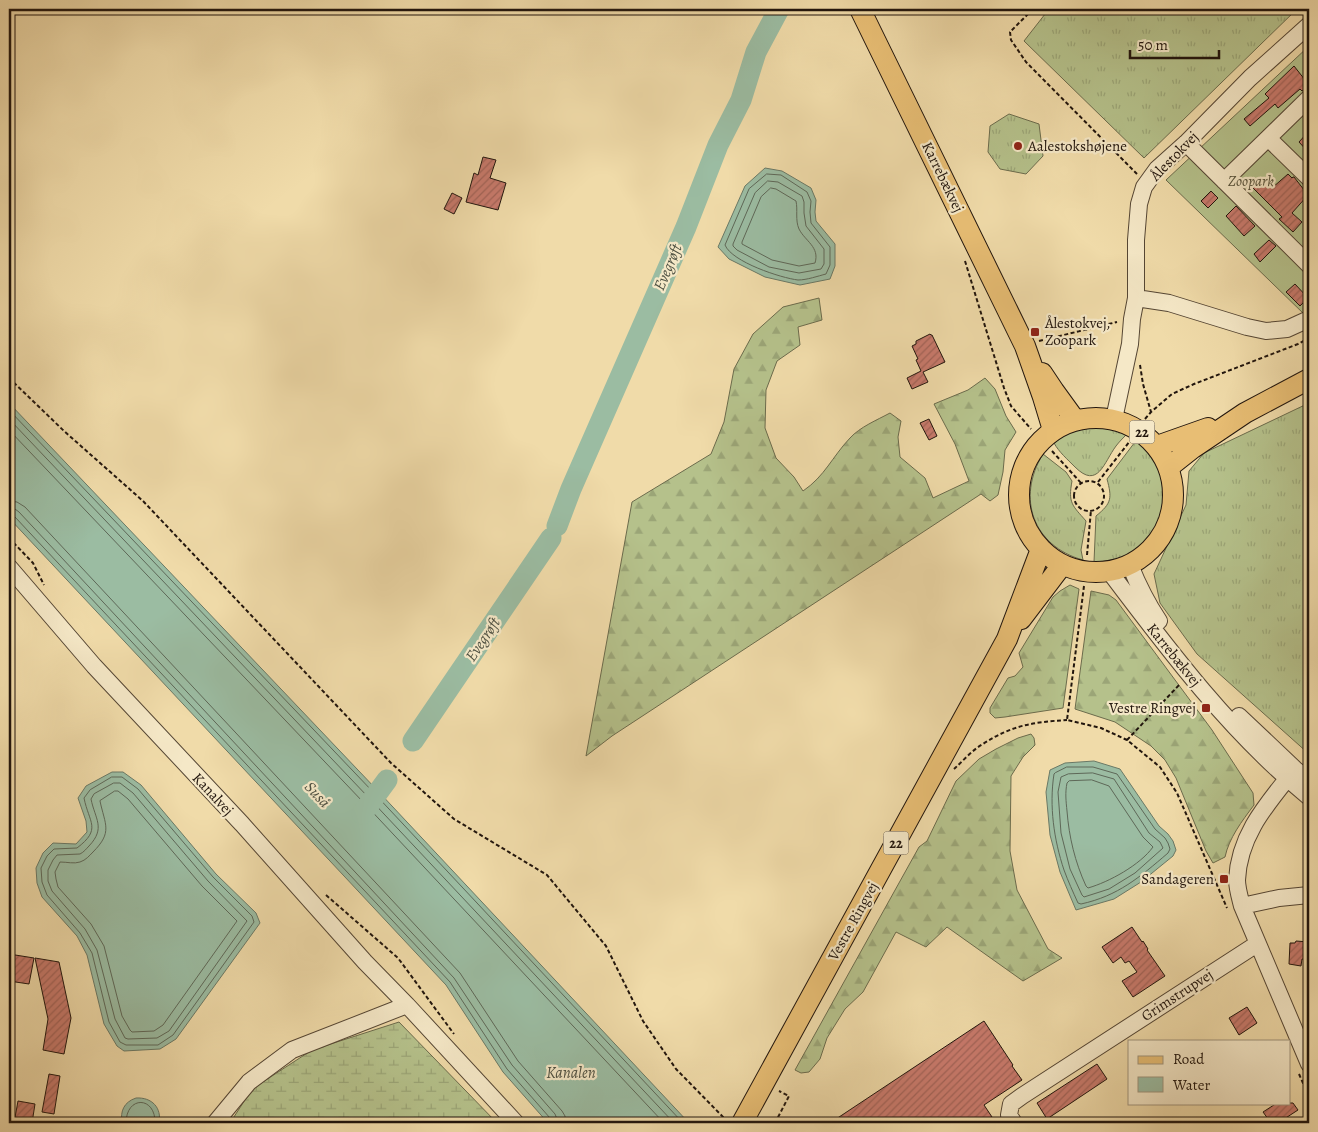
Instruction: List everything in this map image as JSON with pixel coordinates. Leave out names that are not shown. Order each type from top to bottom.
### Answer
[{"type":"main road","name":"Karrebækvej","points":[[860,9],[1025,346],[1053,430]]},
{"type":"main road","name":"Karrebækvej","points":[[1025,346],[1054,391],[1076,420]]},
{"type":"main road","name":"22","points":[[1169,467],[1193,448],[1245,413],[1309,379]]},
{"type":"main road","name":"22","points":[[1157,446],[1245,413]]},
{"type":"main road","name":"22","points":[[1095,417],[1114,419],[1138,429],[1157,446],[1169,467],[1173,483],[1174,500],[1171,516],[1165,531],[1156,545],[1130,565],[1109,571],[1077,570],[1062,565],[1051,558],[1030,536],[1019,504],[1019,487],[1023,470],[1030,455],[1040,441],[1053,430],[1076,420],[1095,417]]},
{"type":"main road","name":"Vestre Ringvej","points":[[1007,639],[1041,549]]},
{"type":"main road","name":"Vestre Ringvej","points":[[739,1122],[1007,639],[1062,565]]},
{"type":"street","name":"Ålestokvej","points":[[1114,419],[1130,344],[1136,298],[1138,204],[1144,187],[1157,169],[1186,143],[1250,78],[1308,29]]},
{"type":"street","points":[[1224,181],[1309,98]]},
{"type":"street","points":[[1268,138],[1309,178]]},
{"type":"street","points":[[1186,143],[1309,265]]},
{"type":"street","points":[[1136,298],[1169,303],[1266,331],[1287,329],[1309,319]]},
{"type":"street","name":"Karrebækvej","points":[[1130,565],[1137,584],[1151,610],[1186,657],[1218,695],[1291,774],[1309,797]]},
{"type":"street","name":"Kanalvej","points":[[9,567],[94,666],[242,824],[365,962],[516,1123]]},
{"type":"street","name":"Karrebækvej","points":[[1109,571],[1180,663],[1248,741],[1291,774],[1309,781]]},
{"type":"street","points":[[1291,774],[1257,818],[1249,833],[1240,858],[1234,907],[1257,944],[1309,1064]]},
{"type":"street","points":[[1234,907],[1279,898],[1309,895]]},
{"type":"street","name":"Grimstrupvej","points":[[1014,1123],[1009,1115],[1011,1104],[1257,944]]},
{"type":"street","points":[[215,1123],[249,1082],[292,1050],[407,1005]]},
{"type":"path","points":[[1033,9],[1010,32],[1010,40],[1026,62],[1147,184]]},
{"type":"path","points":[[963,257],[1011,406],[1031,429]]},
{"type":"path","points":[[1025,346],[1040,340],[1132,319]]},
{"type":"path","points":[[1145,419],[1172,394],[1309,338]]},
{"type":"path","points":[[1130,344],[1140,360],[1143,384],[1151,412]]},
{"type":"path","points":[[9,378],[64,431],[143,501],[391,763],[454,819],[547,875],[606,946],[642,1022],[676,1069],[739,1122]]},
{"type":"path","points":[[1097,483],[1130,441]]},
{"type":"path","points":[[1052,451],[1081,483]]},
{"type":"path","points":[[1089,481],[1097,483],[1104,496],[1100,506],[1091,510],[1081,509],[1075,501],[1074,491],[1081,483],[1089,481]]},
{"type":"path","points":[[1087,556],[1091,510]]},
{"type":"path","points":[[1067,720],[1084,586]]},
{"type":"path","points":[[1127,740],[1179,684]]},
{"type":"path","points":[[950,773],[982,744],[1016,727],[1040,722],[1067,720],[1101,728],[1127,740],[1160,767],[1177,793],[1234,907]]},
{"type":"path","points":[[775,1123],[789,1096],[777,1089]]},
{"type":"green space","points":[[1049,9],[1297,9],[1144,158],[1024,41]]},
{"type":"green space","name":"Zoopark","points":[[1309,46],[1309,312],[1306,316],[1166,180]]},
{"type":"green space","points":[[1009,114],[1039,124],[1043,156],[1026,174],[1000,169],[988,152],[990,126]]},
{"type":"green space","points":[[819,298],[822,320],[798,327],[800,345],[777,361],[766,390],[765,428],[776,458],[794,477],[803,491],[823,473],[854,434],[890,413],[901,421],[898,437],[900,457],[925,478],[933,498],[969,481],[955,444],[934,404],[968,390],[985,378],[995,389],[1006,416],[1016,432],[1005,450],[998,495],[990,501],[981,494],[612,736],[586,756],[632,502],[711,454],[724,422],[734,369],[753,334],[783,307]]},
{"type":"green space","points":[[1309,403],[1309,754],[1197,654],[1160,603],[1154,574],[1186,505],[1189,471],[1204,453]]},
{"type":"green space","points":[[1089,427],[1110,428],[1127,434],[1116,446],[1100,471],[1095,475],[1089,476],[1075,467],[1054,443],[1068,433]]},
{"type":"green space","points":[[1135,442],[1142,444],[1150,453],[1158,466],[1162,480],[1164,495],[1158,523],[1140,546],[1127,555],[1107,561],[1094,562],[1096,516],[1108,504],[1110,496],[1107,479]]},
{"type":"green space","points":[[1043,454],[1066,472],[1072,481],[1072,503],[1086,521],[1081,550],[1083,560],[1066,553],[1052,544],[1041,532],[1034,518],[1031,503],[1031,487],[1035,471]]},
{"type":"green space","points":[[1070,585],[1079,589],[1063,708],[995,718],[990,713],[990,708],[1008,678],[1015,676],[1023,667],[1019,653],[1053,597]]},
{"type":"green space","points":[[1091,591],[1109,595],[1116,600],[1212,730],[1253,793],[1254,805],[1233,836],[1225,857],[1213,863],[1206,851],[1176,778],[1165,760],[1151,746],[1115,722],[1075,709]]},
{"type":"green space","points":[[1031,734],[1035,745],[1023,757],[1011,776],[1010,851],[1017,890],[1048,949],[1062,958],[1023,981],[947,927],[926,947],[896,932],[863,992],[845,1009],[827,1038],[820,1059],[809,1072],[801,1073],[795,1070],[919,847],[927,841],[956,781],[979,759],[1018,738]]},
{"type":"green space","points":[[399,1022],[497,1123],[230,1123],[252,1089],[312,1050]]},
{"type":"water","points":[[765,168],[782,171],[811,188],[816,200],[816,221],[835,244],[835,266],[830,279],[800,285],[765,277],[729,259],[718,247],[745,186]]},
{"type":"water","name":"Kanalen","points":[[9,403],[377,790],[689,1123],[548,1123],[503,1072],[446,985],[9,518]]},
{"type":"water","points":[[1094,761],[1120,769],[1159,826],[1173,841],[1176,850],[1173,856],[1141,882],[1114,899],[1076,910],[1060,872],[1050,835],[1046,792],[1050,770],[1065,763]]},
{"type":"water","points":[[112,772],[123,772],[141,785],[216,874],[256,913],[260,923],[176,1039],[160,1049],[124,1051],[117,1046],[104,1024],[87,955],[77,936],[42,897],[37,883],[36,868],[43,853],[53,843],[76,844],[87,832],[86,821],[78,798],[86,786]]},
{"type":"water","points":[[136,1098],[147,1099],[155,1104],[159,1113],[159,1123],[122,1123],[124,1108],[128,1102]]},
{"type":"building","points":[[1294,66],[1309,85],[1302,91],[1300,89],[1278,108],[1275,104],[1250,126],[1244,119],[1269,98],[1265,94]]},
{"type":"building","points":[[1309,131],[1309,153],[1299,142]]},
{"type":"building","points":[[483,157],[496,160],[490,178],[506,183],[498,210],[466,202],[474,173],[478,175]]},
{"type":"building","points":[[1288,174],[1292,178],[1294,177],[1308,195],[1292,213],[1302,222],[1293,232],[1279,219],[1282,217],[1252,187],[1261,178],[1272,188]]},
{"type":"building","points":[[1211,191],[1218,198],[1208,208],[1201,201]]},
{"type":"building","points":[[452,193],[462,198],[454,214],[444,209]]},
{"type":"building","points":[[1236,206],[1255,226],[1244,236],[1226,216]]},
{"type":"building","points":[[1269,240],[1276,246],[1260,262],[1254,254]]},
{"type":"building","points":[[1295,284],[1308,298],[1300,306],[1286,292]]},
{"type":"building","points":[[930,334],[945,362],[923,372],[928,382],[912,389],[907,378],[921,371],[912,346],[916,344],[916,341]]},
{"type":"building","points":[[929,419],[937,436],[929,440],[920,423]]},
{"type":"building","points":[[1132,927],[1165,976],[1133,997],[1122,981],[1137,972],[1129,961],[1125,963],[1121,957],[1113,963],[1102,947]]},
{"type":"building","points":[[1296,941],[1309,942],[1309,960],[1302,959],[1301,966],[1289,964],[1290,943],[1295,943]]},
{"type":"building","points":[[9,954],[34,958],[29,984],[9,981]]},
{"type":"building","points":[[35,958],[59,962],[71,1018],[64,1054],[43,1050],[48,1019]]},
{"type":"building","points":[[1247,1007],[1257,1023],[1239,1035],[1229,1018]]},
{"type":"building","points":[[984,1021],[1022,1080],[984,1105],[996,1123],[830,1123]]},
{"type":"building","points":[[1097,1064],[1107,1079],[1047,1119],[1037,1103]]},
{"type":"building","points":[[49,1074],[60,1076],[54,1114],[42,1112]]},
{"type":"building","points":[[18,1101],[35,1104],[32,1123],[14,1123]]},
{"type":"building","points":[[1290,1103],[1293,1103],[1298,1110],[1278,1123],[1271,1123],[1263,1112],[1275,1104]]},
{"type":"waterway","name":"Evegrøft","points":[[557,526],[571,489],[686,227],[718,145],[741,100],[756,52],[779,9]]},
{"type":"waterway","name":"Evegrøft","points":[[413,741],[551,538]]},
{"type":"waterway","name":"Evegrøft","points":[[362,814],[387,780]]},
{"type":"place","name":"Aalestokshøjene","points":[[1018,146]]},
{"type":"place","name":"Ålestokvej, Zoopark","points":[[1035,332]]},
{"type":"place","name":"Vestre Ringvej","points":[[1206,708]]},
{"type":"place","name":"Sandageren","points":[[1224,879]]},
{"type":"water label","name":"Suså","points":[[318,794]]}]
